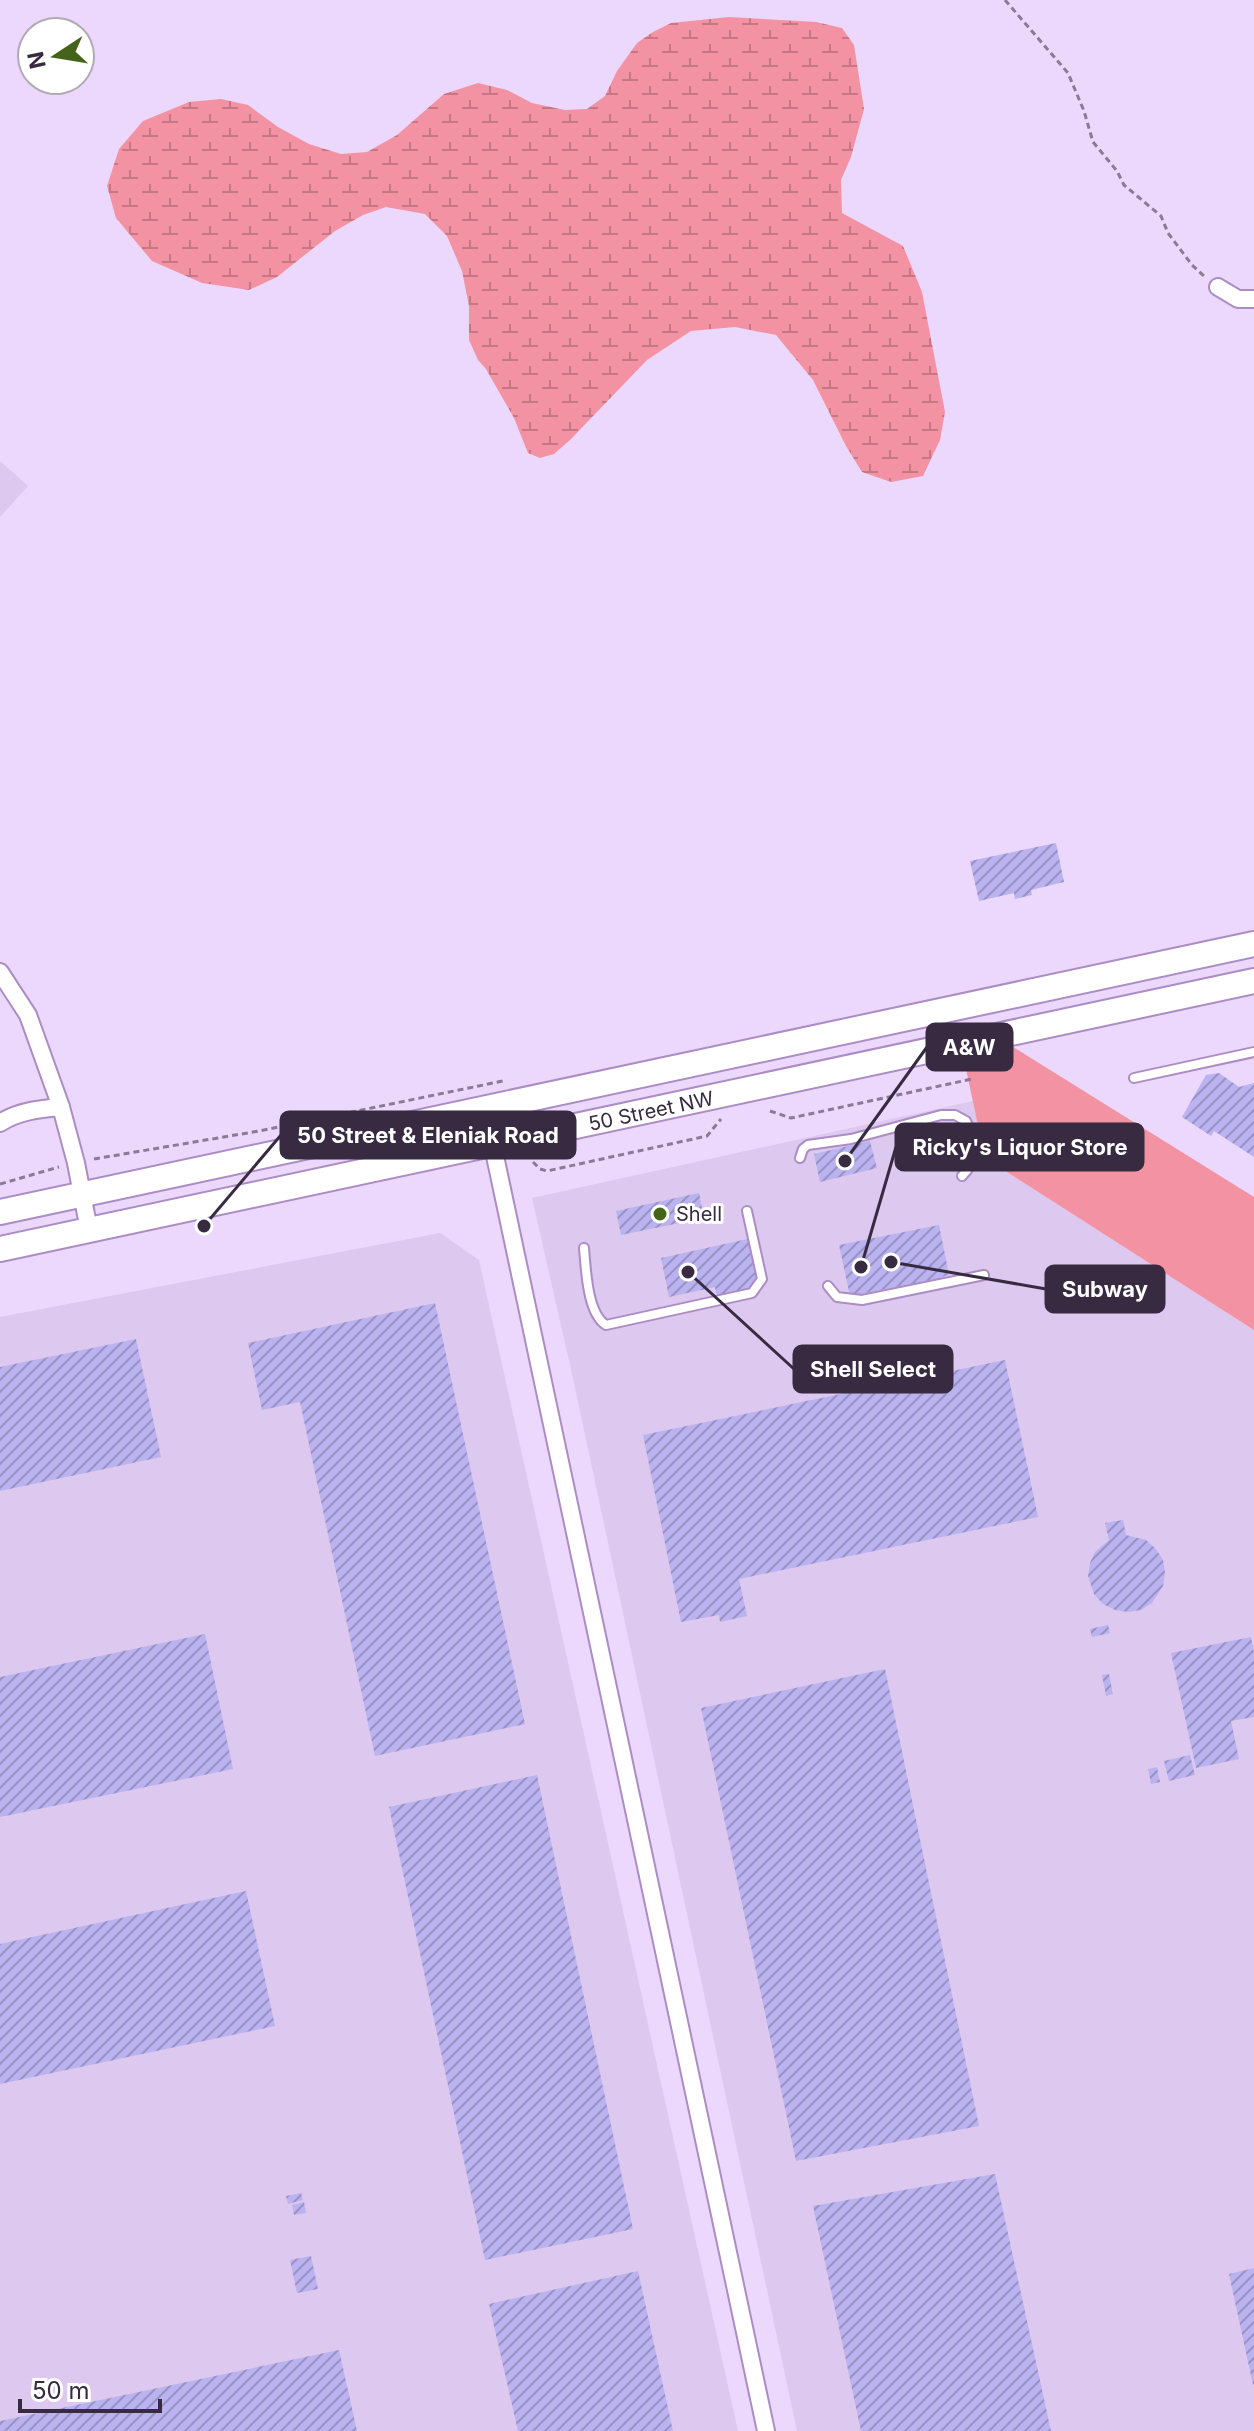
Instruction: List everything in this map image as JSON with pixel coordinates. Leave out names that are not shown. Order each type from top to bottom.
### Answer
[{"type":"main road","name":"50 Street NW","points":[[0,1212],[1254,944]]},
{"type":"main road","name":"50 Street NW","points":[[0,1249],[1254,981]]},
{"type":"street","points":[[1218,287],[1238,299],[1254,299]]},
{"type":"street","points":[[0,972],[28,1015],[61,1107],[89,1230]]},
{"type":"street","points":[[0,1123],[35,1110],[61,1107]]},
{"type":"street","points":[[485,1109],[766,2431]]},
{"type":"lane","points":[[1134,1078],[1254,1052]]},
{"type":"lane","points":[[800,1158],[808,1145],[851,1139],[941,1115],[955,1115],[966,1121],[974,1145],[974,1157],[962,1176]]},
{"type":"lane","points":[[584,1248],[592,1301],[596,1315],[606,1325],[752,1293],[762,1279],[747,1211]]},
{"type":"lane","points":[[828,1286],[837,1297],[862,1300],[984,1275]]},
{"type":"path","points":[[1005,0],[1068,73],[1093,142],[1117,171],[1124,185],[1155,209],[1192,265],[1218,287]]},
{"type":"path","points":[[770,1111],[791,1118],[799,1117],[972,1079]]},
{"type":"path","points":[[533,1162],[547,1171],[707,1136],[721,1119]]},
{"type":"path","points":[[0,1184],[53,1168]]},
{"type":"shaded area","points":[[0,461],[28,486],[0,517]]},
{"type":"shaded area","points":[[973,1101],[985,1158],[1254,1330],[1254,2431],[797,2431],[532,1198]]},
{"type":"shaded area","points":[[440,1233],[479,1260],[738,2431],[0,2431],[0,1317]]},
{"type":"green space","points":[[729,17],[816,22],[842,28],[854,45],[864,109],[851,157],[841,180],[842,213],[903,246],[922,292],[945,412],[940,440],[923,476],[891,482],[862,472],[813,380],[776,335],[735,327],[691,331],[647,360],[570,440],[554,454],[540,458],[528,453],[514,418],[478,360],[469,340],[469,306],[462,271],[447,236],[425,214],[386,207],[363,215],[335,231],[277,277],[249,290],[202,283],[152,261],[116,218],[107,186],[119,149],[143,121],[189,102],[221,99],[248,105],[309,144],[341,154],[367,152],[397,135],[444,94],[478,83],[507,90],[532,103],[565,110],[587,109],[605,96],[617,71],[637,43],[653,32],[671,23]]},
{"type":"green space","points":[[1010,1045],[1254,1197],[1254,1330],[985,1158],[963,1055]]},
{"type":"building","points":[[1056,843],[1064,882],[1031,890],[1032,895],[1015,899],[1014,893],[979,901],[970,861]]},
{"type":"building","points":[[1219,1073],[1239,1087],[1254,1083],[1254,1157],[1214,1131],[1211,1136],[1182,1117],[1206,1075]]},
{"type":"building","points":[[870,1141],[877,1168],[820,1182],[814,1154]]},
{"type":"building","name":"Shell","points":[[699,1193],[704,1218],[621,1235],[616,1211]]},
{"type":"building","points":[[939,1225],[949,1275],[941,1277],[942,1281],[937,1282],[936,1279],[850,1296],[839,1245]]},
{"type":"building","points":[[752,1238],[759,1273],[748,1290],[717,1297],[715,1287],[669,1297],[661,1258]]},
{"type":"building","points":[[435,1303],[525,1724],[375,1756],[300,1402],[262,1410],[248,1343]]},
{"type":"building","points":[[136,1339],[161,1457],[0,1491],[0,1367]]},
{"type":"building","points":[[1005,1360],[1038,1517],[739,1579],[747,1616],[720,1622],[719,1615],[681,1622],[643,1435]]},
{"type":"building","points":[[1123,1520],[1126,1535],[1146,1540],[1156,1549],[1163,1560],[1165,1573],[1163,1586],[1152,1603],[1141,1610],[1128,1612],[1103,1604],[1094,1594],[1088,1576],[1095,1552],[1109,1540],[1105,1523]]},
{"type":"building","points":[[1108,1625],[1110,1633],[1092,1637],[1090,1629]]},
{"type":"building","points":[[205,1634],[233,1769],[0,1817],[0,1677]]},
{"type":"building","points":[[1251,1637],[1254,1717],[1231,1721],[1239,1759],[1196,1768],[1171,1653]]},
{"type":"building","points":[[885,1669],[979,2126],[796,2161],[701,1708]]},
{"type":"building","points":[[1109,1674],[1113,1694],[1106,1696],[1102,1675]]},
{"type":"building","points":[[1190,1755],[1195,1775],[1169,1781],[1164,1761]]},
{"type":"building","points":[[1157,1767],[1160,1782],[1151,1784],[1148,1769]]},
{"type":"building","points":[[537,1775],[633,2229],[485,2260],[389,1807]]},
{"type":"building","points":[[246,1891],[275,2026],[0,2084],[0,1944]]},
{"type":"building","points":[[995,2174],[1051,2431],[861,2431],[813,2206]]},
{"type":"building","points":[[301,2193],[303,2200],[288,2204],[286,2196]]},
{"type":"building","points":[[304,2202],[306,2213],[294,2215],[292,2205]]},
{"type":"building","points":[[311,2256],[318,2289],[297,2293],[290,2260]]},
{"type":"building","points":[[1254,2268],[1254,2385],[1253,2385],[1229,2274]]},
{"type":"building","points":[[638,2271],[673,2431],[518,2431],[489,2304]]},
{"type":"building","points":[[339,2350],[357,2431],[0,2431],[0,2421]]},
{"type":"place","name":"A&W","points":[[845,1161]]},
{"type":"place","name":"Shell","points":[[660,1214]]},
{"type":"place","name":"50 Street & Eleniak Road","points":[[204,1226]]},
{"type":"place","name":"Subway","points":[[891,1262]]},
{"type":"place","name":"Ricky's Liquor Store","points":[[861,1267]]},
{"type":"place","name":"Shell Select","points":[[688,1272]]}]
